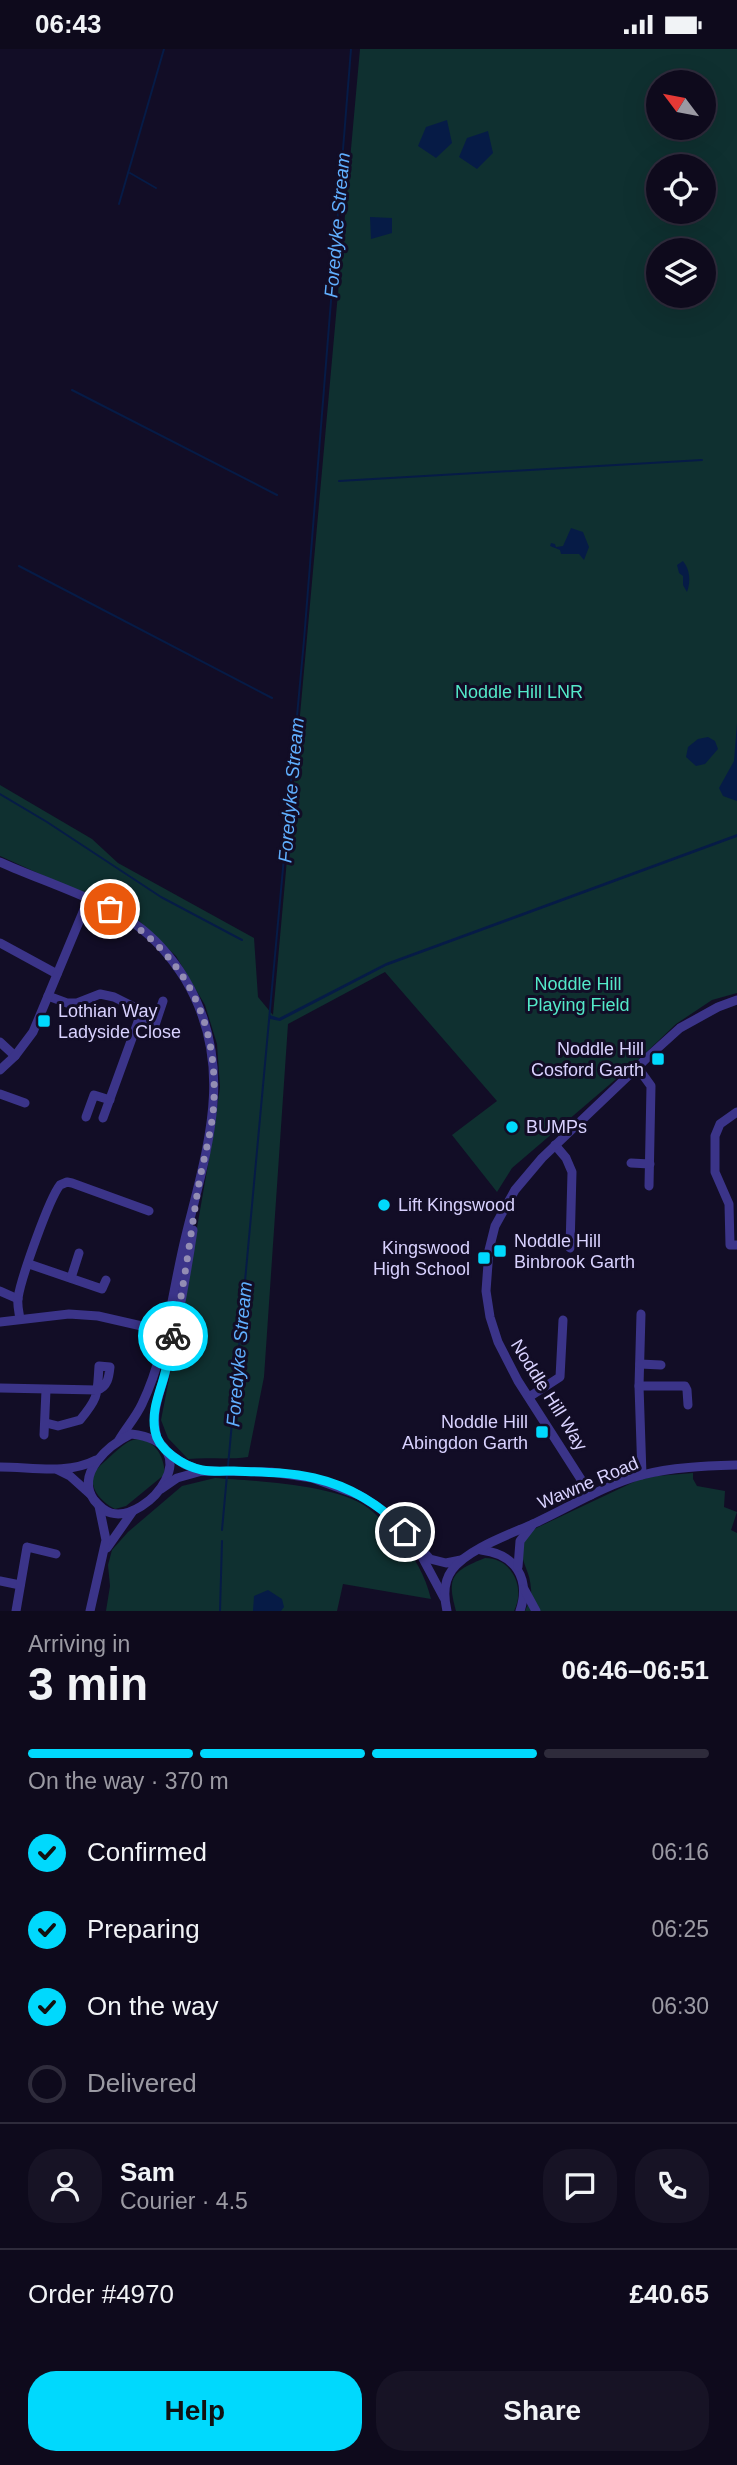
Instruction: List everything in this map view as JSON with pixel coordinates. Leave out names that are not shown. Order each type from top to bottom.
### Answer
[{"type":"street","points":[[0,862],[88,900],[135,924],[158,944],[177,966],[195,995],[208,1028],[213,1061],[214,1101],[191,1240],[169,1332],[158,1365],[141,1406],[119,1440]]},
{"type":"street","points":[[0,1070],[15,1056],[33,1032],[88,900]]},
{"type":"street","points":[[0,943],[57,974]]},
{"type":"street","points":[[48,996],[67,1003],[77,1003],[100,993],[138,1009],[139,1019],[103,1118]]},
{"type":"street","name":"Noddle Hill Way","points":[[591,1495],[507,1361],[498,1342],[486,1291],[495,1226],[515,1190],[541,1157],[680,1028],[737,1000]]},
{"type":"street","points":[[139,1019],[155,1025],[163,1001]]},
{"type":"street","points":[[0,1042],[15,1056]]},
{"type":"street","points":[[638,1068],[651,1086],[649,1186]]},
{"type":"street","points":[[0,1094],[25,1103]]},
{"type":"street","points":[[86,1117],[93,1095],[110,1100]]},
{"type":"street","points":[[737,1112],[720,1124],[715,1136],[715,1173],[729,1204],[730,1244],[737,1245]]},
{"type":"street","points":[[555,1145],[566,1158],[572,1173],[570,1248]]},
{"type":"street","points":[[631,1163],[650,1164]]},
{"type":"street","points":[[20,1319],[18,1299],[21,1285],[57,1188],[63,1182],[149,1211]]},
{"type":"street","points":[[71,1278],[79,1253]]},
{"type":"street","points":[[29,1264],[102,1289],[106,1280]]},
{"type":"street","points":[[0,1291],[18,1299]]},
{"type":"street","points":[[0,1322],[69,1314],[98,1316],[169,1332]]},
{"type":"street","points":[[641,1314],[639,1386],[642,1475]]},
{"type":"street","points":[[530,1397],[560,1377],[563,1320]]},
{"type":"street","points":[[158,1442],[154,1428],[154,1408],[165,1373],[169,1332]]},
{"type":"street","points":[[640,1364],[661,1365]]},
{"type":"street","points":[[639,1386],[685,1386],[688,1405]]},
{"type":"street","points":[[0,1388],[97,1390],[97,1396],[80,1420],[58,1426],[46,1423]]},
{"type":"street","points":[[44,1435],[46,1390]]},
{"type":"street","points":[[0,1468],[56,1469],[84,1466],[131,1434],[149,1436],[184,1464],[202,1471]]},
{"type":"street","points":[[161,1489],[169,1473],[170,1461],[167,1452]]},
{"type":"street","points":[[90,1494],[89,1478],[96,1460]]},
{"type":"street","name":"Wawne Road","points":[[463,1559],[591,1495],[642,1475],[737,1465]]},
{"type":"street","points":[[56,1469],[70,1476],[109,1513],[134,1511]]},
{"type":"street","points":[[104,1552],[134,1511],[177,1478],[202,1471],[234,1471],[300,1475],[320,1480],[359,1495],[396,1521],[430,1559],[446,1563],[463,1559]]},
{"type":"street","points":[[90,1611],[104,1552],[105,1527],[99,1506]]},
{"type":"street","name":"Wawne Road","points":[[517,1567],[520,1541],[535,1523]]},
{"type":"street","points":[[415,1543],[445,1600]]},
{"type":"street","points":[[16,1611],[27,1547],[56,1553]]},
{"type":"street","points":[[479,1550],[505,1556],[517,1567],[536,1611]]},
{"type":"street","points":[[447,1611],[445,1584],[451,1571],[463,1559]]},
{"type":"street","points":[[0,1581],[20,1585]]},
{"type":"street","points":[[520,1611],[524,1588]]},
{"type":"green space","name":"Noddle Hill LNR","points":[[360,49],[737,49],[737,993],[712,1000],[676,1024],[636,1062],[512,1168],[497,1192],[452,1135],[497,1101],[385,972],[288,1024],[264,1377],[248,1457],[188,1459],[168,1438],[161,1420],[213,1136],[220,1087],[217,1044],[205,1005],[176,956],[135,917],[0,856],[0,785],[92,839],[118,863],[254,938],[258,997],[273,1015]]},
{"type":"green space","points":[[137,1439],[144,1440],[158,1451],[165,1474],[126,1506],[115,1509],[96,1492],[94,1475],[119,1448]]},
{"type":"green space","points":[[693,1473],[697,1486],[725,1491],[724,1507],[737,1512],[731,1530],[737,1533],[737,1611],[525,1611],[531,1592],[522,1548],[530,1531],[638,1480]]},
{"type":"green space","points":[[215,1478],[294,1485],[354,1500],[376,1515],[404,1545],[426,1582],[431,1599],[343,1584],[337,1611],[106,1611],[110,1586],[108,1565],[112,1550],[128,1532],[182,1486]]},
{"type":"green space","points":[[485,1558],[503,1563],[514,1576],[518,1593],[514,1611],[456,1611],[452,1590],[455,1576],[459,1571]]},
{"type":"water","points":[[447,120],[452,143],[436,158],[418,146],[426,127]]},
{"type":"water","points":[[488,131],[493,153],[477,169],[459,157],[467,138]]},
{"type":"water","points":[[370,217],[392,218],[392,233],[371,239]]},
{"type":"water","points":[[571,528],[583,532],[589,547],[584,560],[579,554],[561,554],[560,550],[550,546],[551,543],[556,547],[563,546]]},
{"type":"water","points":[[683,561],[689,576],[687,592],[677,565]]},
{"type":"water","points":[[737,723],[737,801],[723,796],[719,788],[734,761]]},
{"type":"water","points":[[708,737],[715,741],[718,749],[705,764],[696,766],[686,757],[688,747],[698,739]]},
{"type":"water","points":[[737,834],[737,837],[386,966],[280,1021],[270,1019],[270,1015],[279,1018],[386,963]]},
{"type":"water","points":[[268,1590],[282,1599],[284,1607],[281,1611],[253,1611],[254,1596]]},
{"type":"waterway","points":[[119,204],[164,49]]},
{"type":"waterway","name":"Foredyke Stream","points":[[228,1466],[304,640],[351,49]]},
{"type":"waterway","points":[[130,173],[156,188]]},
{"type":"waterway","points":[[72,390],[277,495]]},
{"type":"waterway","points":[[339,481],[702,460]]},
{"type":"waterway","points":[[19,566],[272,698]]},
{"type":"waterway","points":[[0,794],[161,897],[242,940]]},
{"type":"waterway","name":"Foredyke Stream","points":[[222,1530],[227,1475]]},
{"type":"waterway","name":"Foredyke Stream","points":[[220,1611],[222,1541]]},
{"type":"way so far","points":[[110,909],[135,924],[158,944],[177,966],[195,995],[208,1028],[213,1061],[214,1101],[209,1138],[198,1186],[183,1291],[173,1336]]},
{"type":"place","name":"Lothian Way Ladyside Close","points":[[44,1021]]},
{"type":"place","name":"Noddle Hill Cosford Garth","points":[[658,1059]]},
{"type":"place","name":"BUMPs","points":[[512,1127]]},
{"type":"place","name":"Lift Kingswood","points":[[384,1205]]},
{"type":"place","name":"Noddle Hill Binbrook Garth","points":[[500,1251]]},
{"type":"place","name":"Kingswood High School","points":[[484,1258]]},
{"type":"place","name":"Noddle Hill Abingdon Garth","points":[[542,1432]]},
{"type":"route","points":[[173,1336],[154,1408],[154,1428],[158,1442],[167,1452],[184,1464],[202,1471],[271,1472],[320,1480],[359,1495],[396,1521],[405,1532]]},
{"type":"park label","name":"Noddle Hill Playing Field","points":[[578,994]]}]
